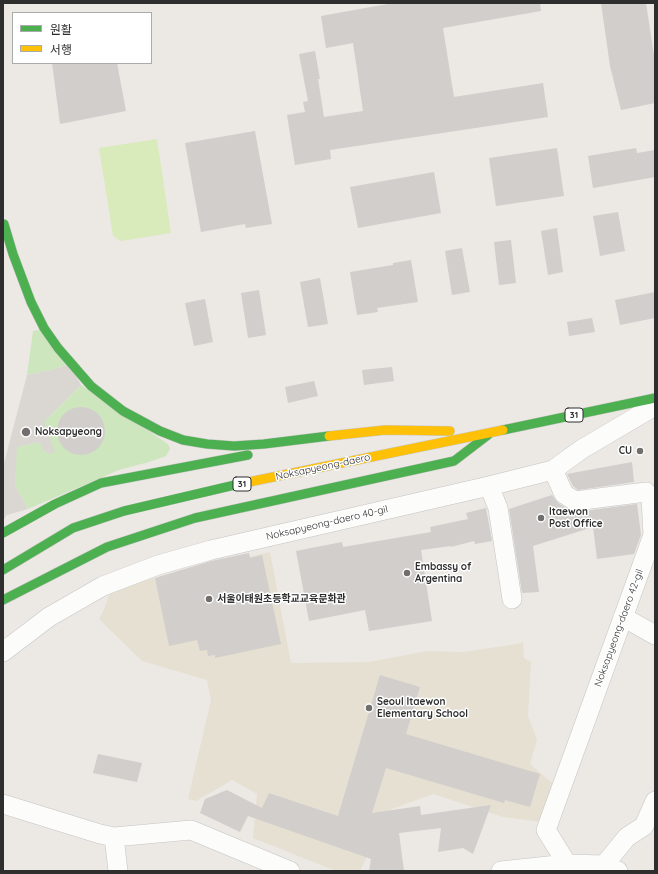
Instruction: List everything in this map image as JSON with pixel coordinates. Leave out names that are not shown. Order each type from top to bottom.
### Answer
[{"type":"main road","points":[[4,224],[13,254],[31,302],[44,328],[54,343],[91,386],[123,411],[160,431],[183,440],[234,446],[385,430],[493,431]]},
{"type":"main road","name":"Noksapyeong-daero","points":[[3,570],[74,528],[124,511],[222,488],[655,398]]},
{"type":"main road","points":[[3,533],[55,504],[101,483],[156,471],[385,430]]},
{"type":"main road","points":[[3,600],[107,547],[195,518],[454,461],[493,431]]},
{"type":"street","name":"Noksapyeong-daero 40-gil","points":[[3,652],[49,617],[103,586],[158,565],[211,550],[552,470],[582,449],[655,406]]},
{"type":"street","name":"Noksapyeong-daero 42-gil","points":[[552,470],[564,494],[575,501],[646,492],[651,498],[654,535],[546,830],[567,864]]},
{"type":"street","points":[[489,486],[498,508],[512,598]]},
{"type":"street","points":[[623,617],[655,635]]},
{"type":"street","points":[[501,871],[567,864],[609,869],[627,837],[644,826],[655,801]]},
{"type":"street","points":[[3,804],[114,837],[191,830],[290,871]]},
{"type":"street","points":[[114,837],[118,871]]},
{"type":"shaded area","points":[[70,364],[81,385],[44,422],[55,452],[49,454],[42,449],[40,442],[17,447],[15,486],[28,509],[7,515],[3,520],[3,467],[27,375],[52,370]]},
{"type":"shaded area","name":"Seoul Itaewon Elementary School","points":[[270,552],[291,663],[369,662],[427,651],[464,652],[523,643],[524,658],[531,662],[528,716],[537,739],[530,764],[552,783],[542,822],[503,817],[433,794],[389,810],[360,871],[336,871],[253,838],[257,794],[232,780],[196,801],[188,799],[211,700],[207,680],[142,661],[99,619],[105,607],[111,588]]},
{"type":"green space","points":[[157,139],[171,233],[121,241],[113,236],[99,148]]},
{"type":"green space","points":[[43,329],[70,364],[52,370],[27,375],[33,331]]},
{"type":"green space","points":[[81,385],[168,444],[170,449],[166,456],[119,470],[28,509],[15,486],[16,447],[40,442],[44,422]]},
{"type":"building","points":[[393,3],[540,3],[541,11],[443,28],[454,97],[543,83],[548,117],[330,150],[331,159],[295,165],[287,115],[305,112],[303,102],[308,101],[299,54],[315,51],[324,117],[363,111],[353,43],[326,48],[321,16]]},
{"type":"building","points":[[601,3],[646,3],[655,62],[655,103],[621,110],[610,66]]},
{"type":"building","points":[[52,64],[117,64],[126,111],[60,124]]},
{"type":"building","points":[[255,131],[272,224],[246,228],[245,224],[201,232],[185,143]]},
{"type":"building","points":[[557,148],[564,196],[496,206],[489,158]]},
{"type":"building","points":[[636,148],[637,153],[655,150],[655,177],[593,188],[588,156]]},
{"type":"building","points":[[434,172],[441,213],[358,228],[350,187]]},
{"type":"building","points":[[618,212],[625,251],[600,256],[593,216]]},
{"type":"building","points":[[557,228],[563,272],[548,275],[541,231]]},
{"type":"building","points":[[511,240],[516,283],[499,285],[494,242]]},
{"type":"building","points":[[462,248],[470,292],[452,295],[445,251]]},
{"type":"building","points":[[411,260],[418,302],[377,308],[378,312],[357,315],[350,272],[393,265],[393,263]]},
{"type":"building","points":[[320,278],[328,324],[308,327],[300,282]]},
{"type":"building","points":[[259,290],[266,335],[248,338],[241,293]]},
{"type":"building","points":[[655,292],[655,318],[620,325],[615,300]]},
{"type":"building","points":[[205,299],[213,342],[194,346],[185,303]]},
{"type":"building","points":[[592,318],[595,332],[569,336],[567,322]]},
{"type":"building","points":[[392,367],[394,381],[364,385],[362,370]]},
{"type":"building","points":[[314,381],[318,396],[288,403],[285,387]]},
{"type":"building","points":[[81,407],[90,409],[98,414],[103,422],[105,431],[103,440],[98,448],[90,453],[81,455],[72,453],[64,448],[59,440],[57,431],[59,422],[64,414],[72,409]]},
{"type":"building","points":[[632,462],[634,482],[578,490],[573,486],[567,474]]},
{"type":"building","points":[[552,495],[558,503],[569,510],[576,512],[637,504],[641,535],[634,554],[597,559],[593,527],[533,546],[539,592],[522,593],[509,509]]},
{"type":"building","points":[[486,508],[492,541],[475,544],[474,541],[451,547],[421,550],[432,621],[369,631],[365,610],[309,621],[296,551],[342,542],[343,547],[431,532],[430,527],[468,519],[466,513]]},
{"type":"building","name":"서울이태원초등학교교육문화관","points":[[249,553],[250,558],[262,555],[281,644],[215,658],[215,655],[208,656],[207,650],[200,651],[197,640],[169,646],[155,578],[211,561]]},
{"type":"building","points":[[380,675],[420,687],[406,734],[540,774],[530,807],[505,800],[504,803],[386,768],[372,813],[420,806],[421,815],[491,805],[473,854],[463,848],[438,852],[441,828],[399,833],[404,871],[369,871],[371,859],[248,816],[240,832],[200,813],[205,799],[227,790],[262,808],[269,793],[338,816]]},
{"type":"building","points":[[98,754],[142,763],[137,782],[93,773]]},
{"type":"traffic: fast","points":[[4,224],[13,254],[31,302],[44,328],[58,348],[91,386],[123,411],[160,431],[183,440],[207,444],[234,446],[329,436]]},
{"type":"traffic: fast","points":[[503,430],[655,398]]},
{"type":"traffic: fast","points":[[3,600],[107,547],[195,518],[454,461],[488,435]]},
{"type":"traffic: fast","points":[[3,533],[55,504],[101,483],[248,455]]},
{"type":"traffic: fast","points":[[3,570],[73,528],[124,511],[239,484]]},
{"type":"traffic: slow","points":[[329,436],[385,430],[450,431]]},
{"type":"traffic: slow","points":[[239,484],[503,430]]},
{"type":"place","name":"Noksapyeong","points":[[26,432]]},
{"type":"place","name":"CU","points":[[640,451]]},
{"type":"place","name":"Itaewon Post Office","points":[[541,518]]},
{"type":"place","name":"Embassy of Argentina","points":[[407,573]]},
{"type":"place","name":"서울이태원초등학교교육문화관","points":[[209,599]]},
{"type":"place","name":"Seoul Itaewon Elementary School","points":[[369,708]]}]
